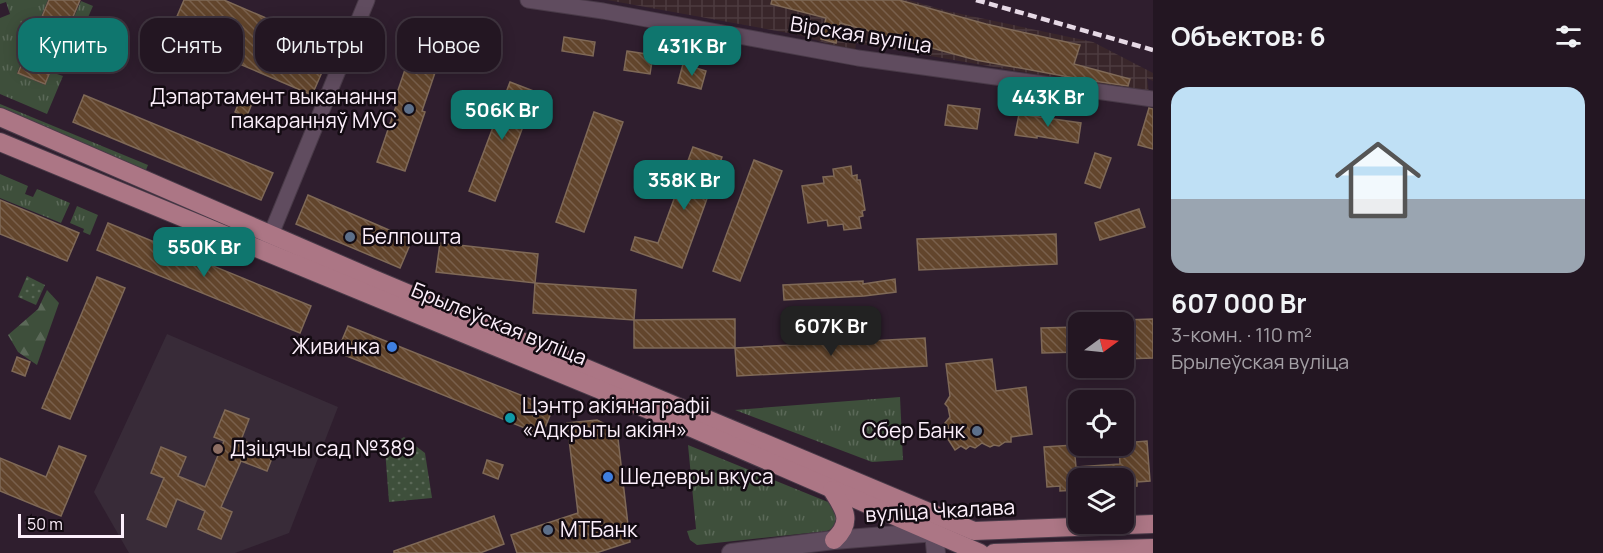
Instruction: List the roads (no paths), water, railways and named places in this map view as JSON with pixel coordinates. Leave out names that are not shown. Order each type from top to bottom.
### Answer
[{"type":"main road","name":"Брылеўская вуліца","points":[[0,117],[267,243],[980,553]]},
{"type":"main road","name":"Брылеўская вуліца","points":[[0,142],[267,243],[615,382],[974,531]]},
{"type":"main road","points":[[832,490],[846,516],[846,525],[834,540]]},
{"type":"main road","name":"вуліца Чкалава","points":[[731,553],[834,540],[934,533],[1153,524]]},
{"type":"main road","points":[[934,533],[936,553]]},
{"type":"main road","points":[[994,553],[1153,548]]},
{"type":"street","points":[[267,243],[367,0]]},
{"type":"street","name":"Вірская вуліца","points":[[528,0],[603,11],[858,58],[1153,99]]},
{"type":"railway","points":[[976,0],[1153,50]]},
{"type":"place","name":"Дэпартамент выканання пакаранняў МУС","points":[[409,109]]},
{"type":"place","name":"Белпошта","points":[[350,237]]},
{"type":"place","name":"Живинка","points":[[392,347]]},
{"type":"place","name":"Цэнтр акіянаграфіі «Адкрыты акіян»","points":[[510,418]]},
{"type":"place","name":"Сбер Банк","points":[[977,431]]},
{"type":"place","name":"Дзіцячы сад №389","points":[[218,449]]},
{"type":"place","name":"Шедевры вкуса","points":[[608,477]]},
{"type":"place","name":"МТБанк","points":[[548,530]]}]
